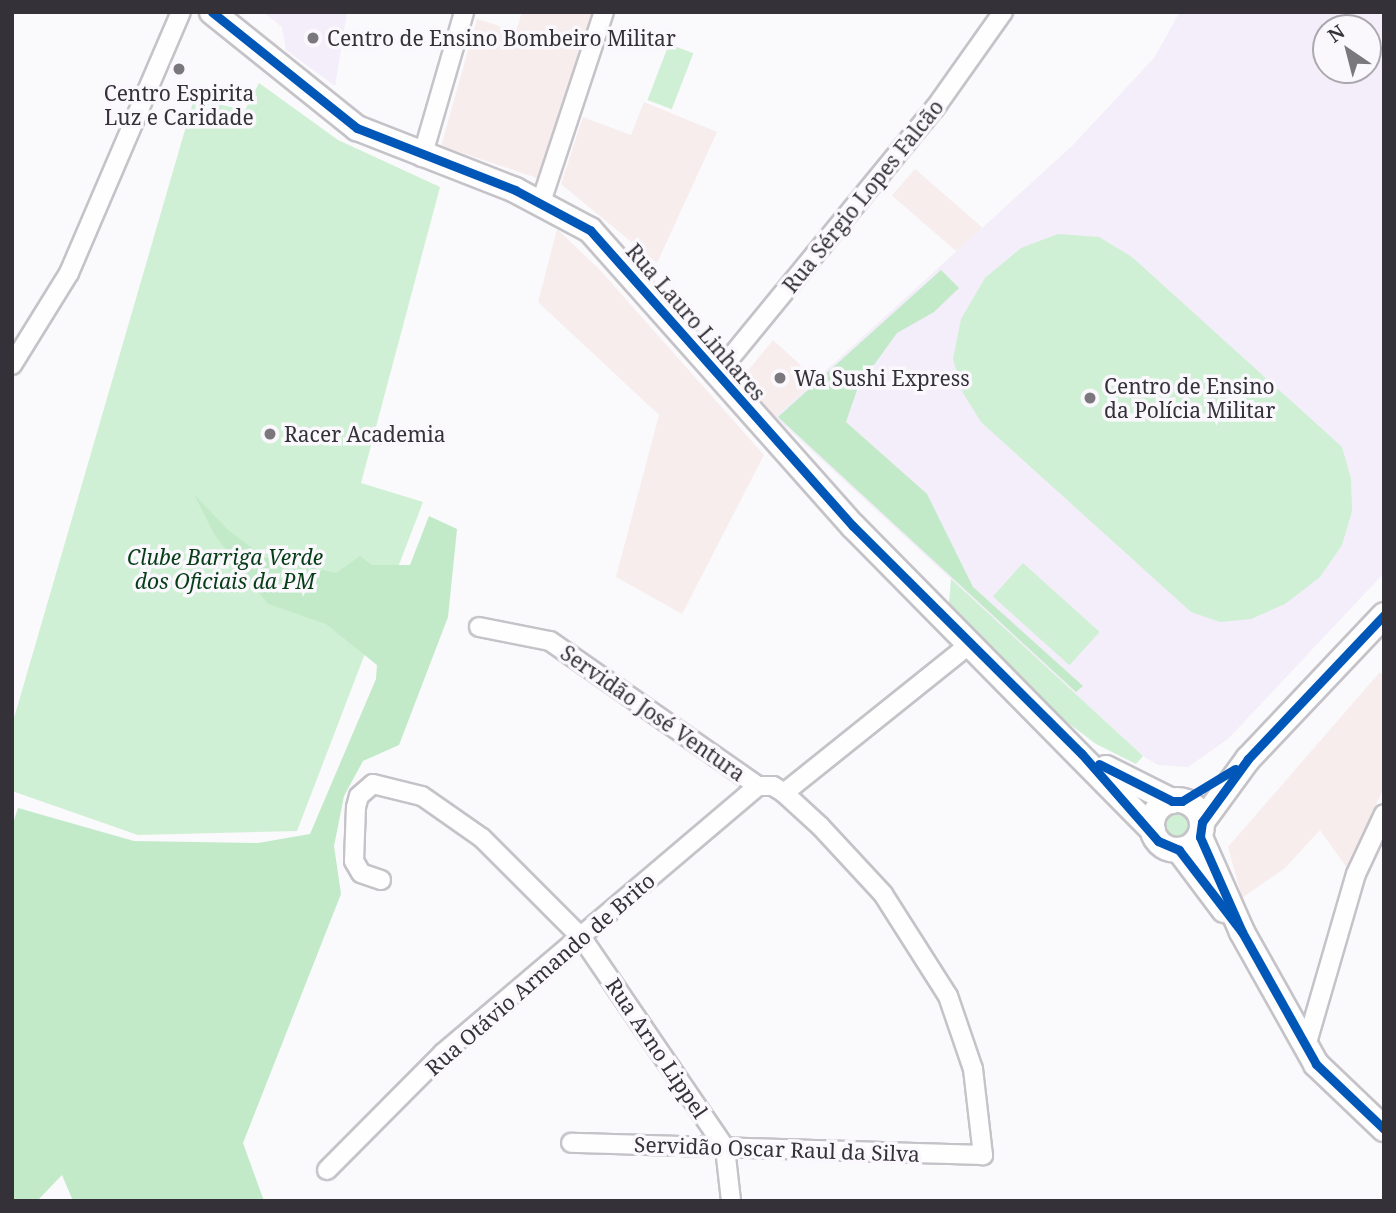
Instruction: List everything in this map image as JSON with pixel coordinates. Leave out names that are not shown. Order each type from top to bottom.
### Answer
[{"type":"main road","name":"Rua Lauro Linhares","points":[[212,12],[337,115],[422,157],[541,202],[590,230],[613,251],[717,374],[853,526],[969,645],[1081,753],[1153,830]]},
{"type":"main road","points":[[1179,850],[1201,829],[1248,759],[1384,615]]},
{"type":"main road","name":"Rua Lauro Linhares","points":[[1081,753],[1177,801]]},
{"type":"main road","points":[[1242,932],[1179,850],[1167,848],[1153,830],[1155,816],[1248,759]]},
{"type":"main road","points":[[1177,801],[1199,812],[1201,829],[1242,932],[1306,1046],[1336,1087],[1384,1129]]},
{"type":"street","points":[[12,365],[69,273],[181,12]]},
{"type":"street","points":[[422,157],[464,12]]},
{"type":"street","points":[[541,202],[604,12]]},
{"type":"street","name":"Rua Sérgio Lopes Falcão","points":[[717,374],[935,108],[1003,12]]},
{"type":"street","name":"Servidão José Ventura","points":[[479,627],[550,641],[758,786],[784,793]]},
{"type":"street","points":[[784,793],[969,645]]},
{"type":"street","name":"Rua Arno Lippel","points":[[381,880],[361,873],[354,861],[356,807],[359,796],[373,785],[422,796],[462,821],[582,938],[725,1148],[731,1201]]},
{"type":"street","name":"Rua Otávio Armando de Brito","points":[[327,1170],[443,1053],[582,938],[758,786]]},
{"type":"street","name":"Servidão Oscar Raul da Silva","points":[[571,1143],[984,1155],[973,1069],[948,996],[883,894],[784,793]]},
{"type":"street","points":[[1306,1046],[1356,874],[1384,814]]},
{"type":"shaded area","name":"Centro de Ensino Bombeiro Militar","points":[[263,12],[347,12],[335,86],[286,50],[282,27]]},
{"type":"shaded area","points":[[522,12],[592,12],[537,178],[441,146],[477,19],[516,31]]},
{"type":"shaded area","name":"Centro de Ensino da Polícia Militar","points":[[1180,12],[1384,12],[1384,573],[1228,739],[1188,767],[1158,765],[1143,756],[775,417],[1073,145],[1154,58]]},
{"type":"shaded area","points":[[644,102],[717,132],[657,263],[561,184],[583,117],[631,135]]},
{"type":"shaded area","points":[[915,169],[982,227],[959,254],[892,195]]},
{"type":"shaded area","points":[[557,229],[600,270],[764,455],[682,614],[616,577],[659,415],[538,302]]},
{"type":"shaded area","name":"Wa Sushi Express","points":[[773,340],[817,380],[775,417],[743,377]]},
{"type":"shaded area","points":[[1380,672],[1384,676],[1384,787],[1347,868],[1320,830],[1285,868],[1242,898],[1228,847]]},
{"type":"green space","points":[[669,44],[693,53],[672,109],[647,100]]},
{"type":"green space","name":"Clube Barriga Verde dos Oficiais da PM","points":[[259,83],[338,140],[440,187],[361,483],[423,502],[297,831],[138,835],[12,791],[12,725],[194,99],[245,110]]},
{"type":"green space","points":[[1058,234],[1099,237],[1132,257],[1342,447],[1351,479],[1352,511],[1342,545],[1320,577],[1285,604],[1251,619],[1220,622],[1191,612],[981,422],[963,393],[953,359],[961,319],[985,278],[1021,248]]},
{"type":"green space","points":[[941,270],[959,288],[934,312],[897,333],[858,387],[846,422],[927,494],[973,587],[1083,686],[1076,692],[778,417]]},
{"type":"green space","points":[[194,494],[227,529],[264,557],[336,573],[360,556],[372,565],[410,565],[429,516],[457,529],[448,617],[399,745],[363,761],[344,796],[334,846],[341,894],[243,1143],[264,1201],[73,1201],[62,1175],[37,1201],[12,1201],[12,826],[18,808],[134,841],[258,843],[310,834],[376,679],[377,665],[326,624],[268,604],[214,534]]},
{"type":"green space","points":[[1023,563],[1100,632],[1069,665],[993,596]]},
{"type":"green space","points":[[951,579],[1143,756],[1136,764],[1096,744],[1051,710],[948,614]]},
{"type":"green space","points":[[1177,811],[1188,815],[1192,826],[1188,837],[1177,841],[1166,837],[1162,826],[1166,815]]},
{"type":"cycle path","points":[[212,12],[357,128],[515,190],[590,230],[853,526],[1081,753],[1158,841],[1179,850],[1242,932]]},
{"type":"cycle path","points":[[1384,615],[1248,759],[1202,822],[1200,837],[1242,932],[1316,1064],[1384,1129]]},
{"type":"cycle path","points":[[1099,764],[1172,801],[1182,801],[1235,769]]},
{"type":"place","name":"Centro de Ensino Bombeiro Militar","points":[[313,38]]},
{"type":"place","name":"Centro Espirita Luz e Caridade","points":[[179,69]]},
{"type":"place","name":"Wa Sushi Express","points":[[780,378]]},
{"type":"place","name":"Centro de Ensino da Polícia Militar","points":[[1090,398]]},
{"type":"place","name":"Racer Academia","points":[[270,434]]}]
